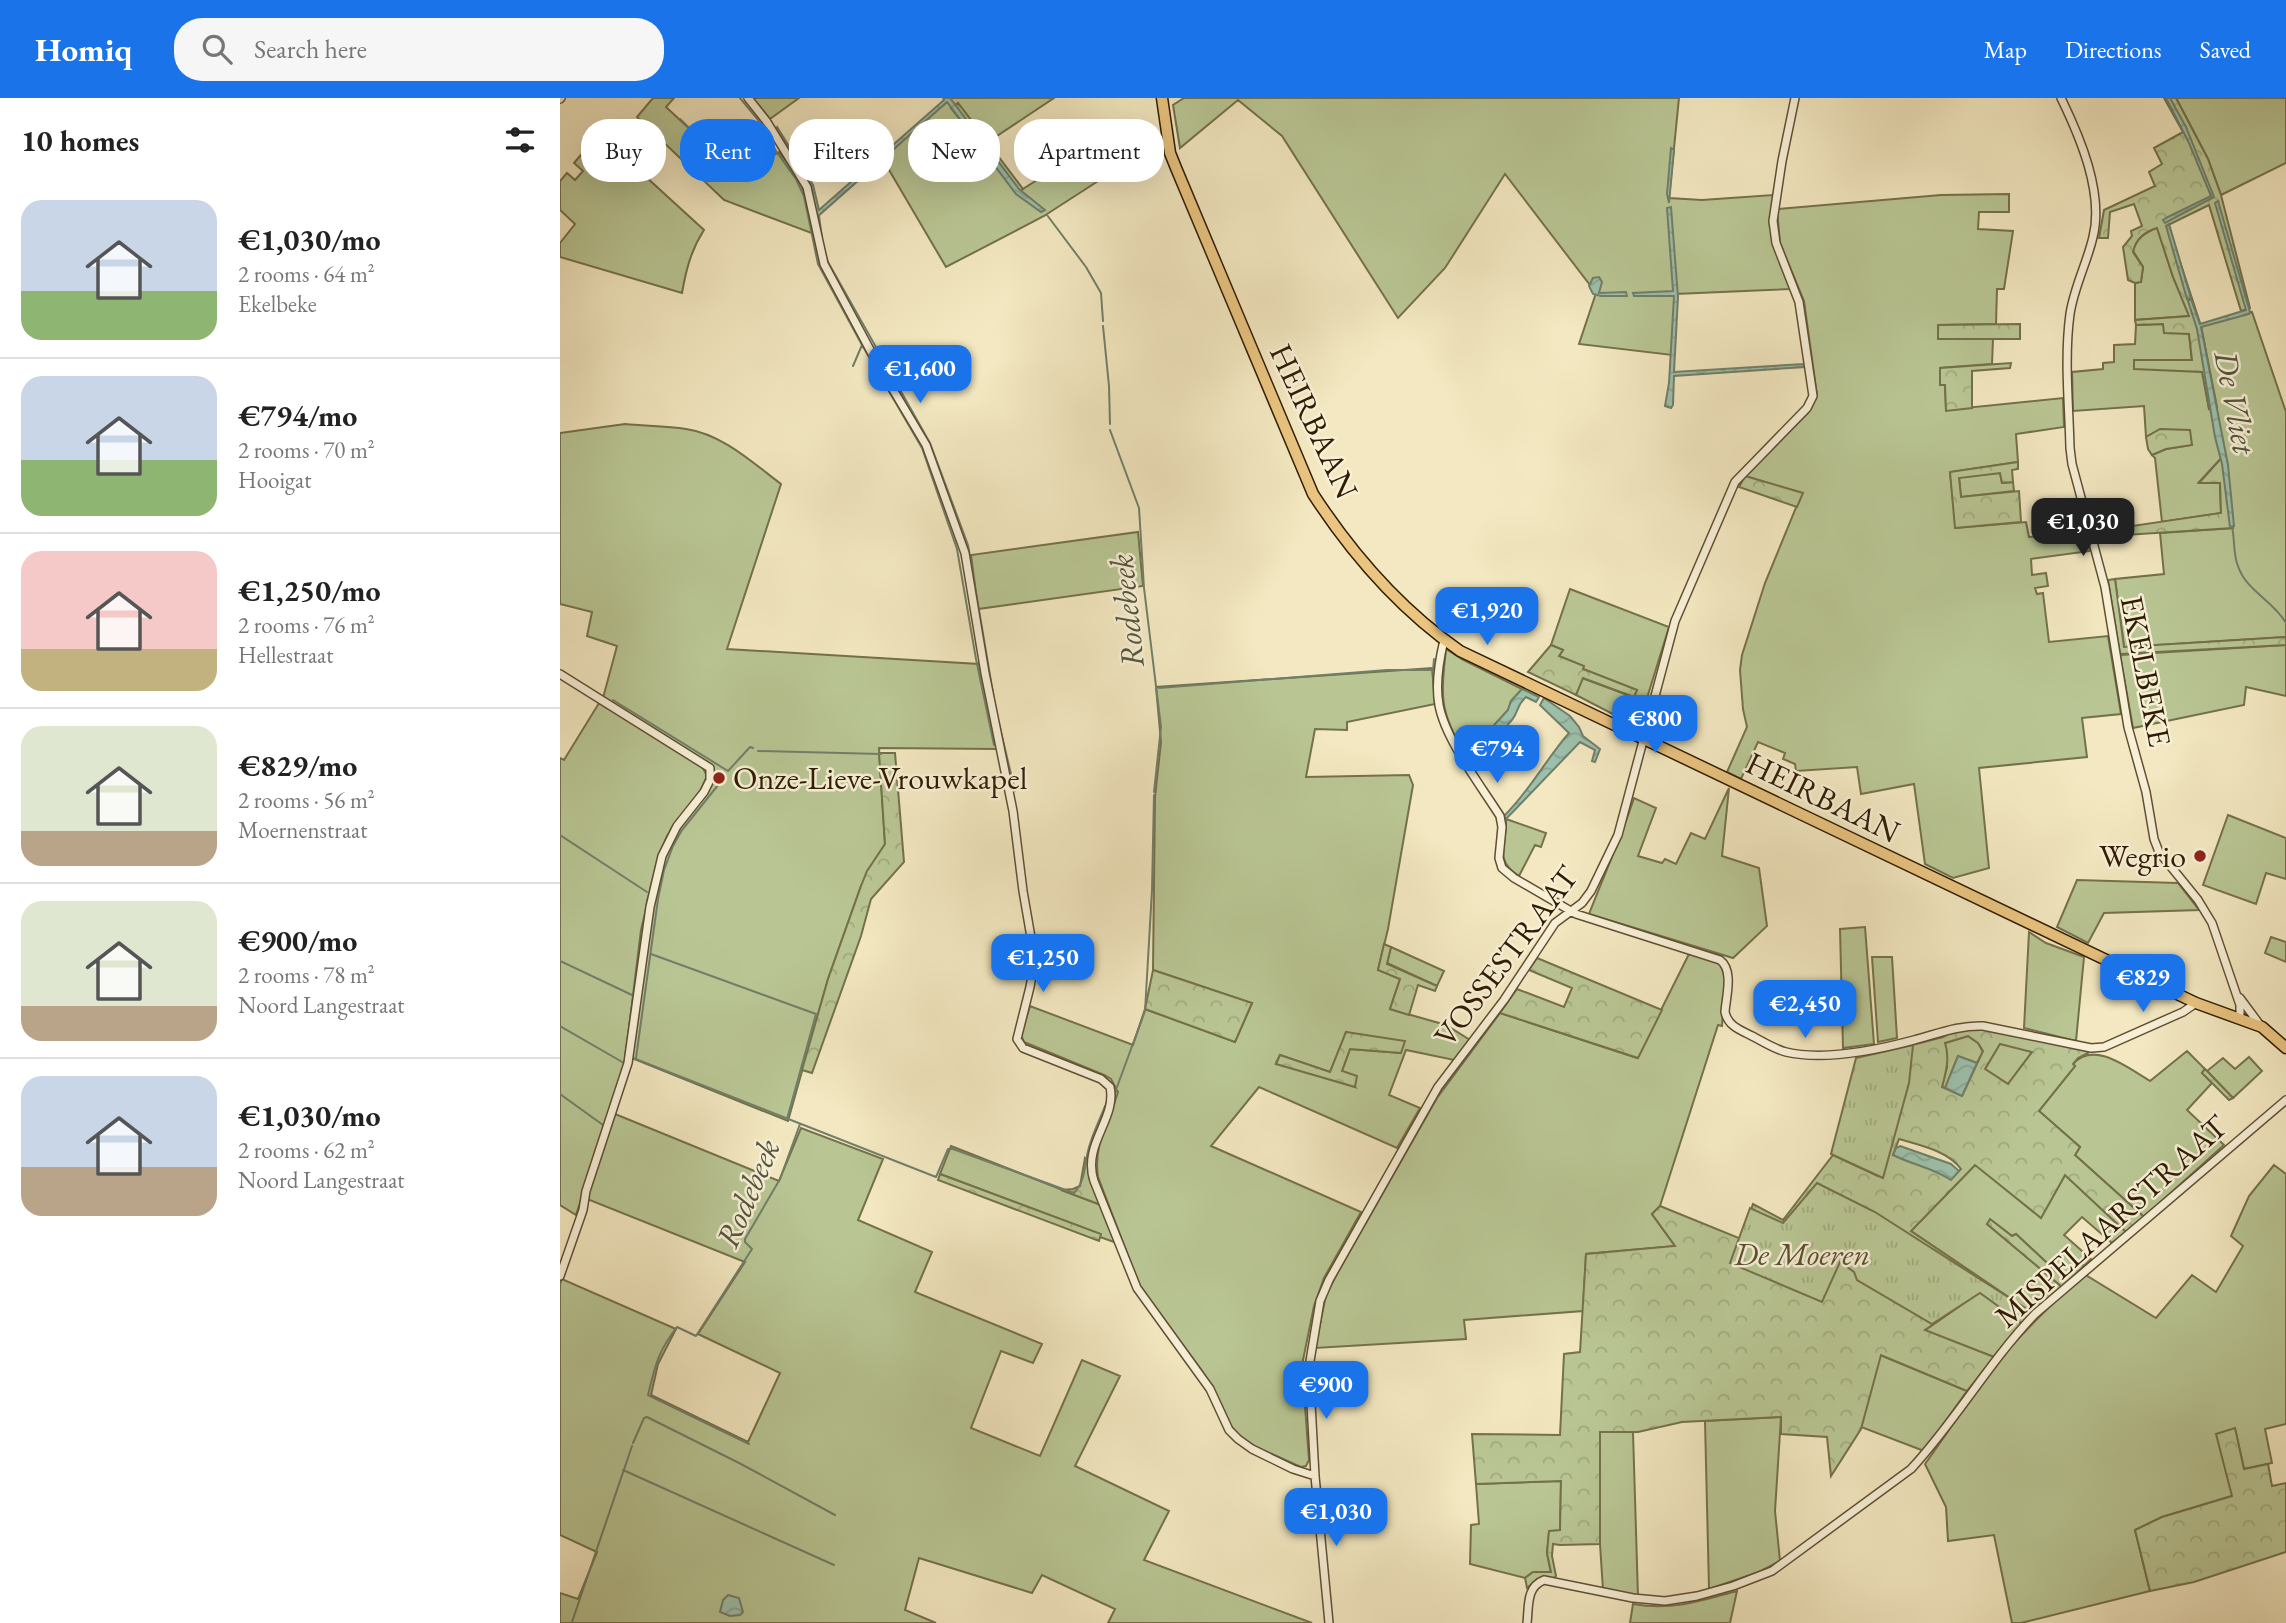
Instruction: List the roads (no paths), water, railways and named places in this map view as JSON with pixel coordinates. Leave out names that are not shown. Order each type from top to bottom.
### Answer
[{"type":"main road","name":"HEIRBAAN","points":[[1162,98],[1170,153],[1313,494],[1335,528],[1361,560],[1405,606],[1444,640],[1460,651],[1644,740],[2196,1003],[2260,1026],[2286,1048]]},
{"type":"street","points":[[748,98],[767,122],[807,187],[824,264],[926,445],[965,553],[985,673],[1013,811],[1032,943],[1034,964],[1017,1040],[1023,1048],[1101,1079],[1110,1087],[1111,1102],[1092,1152],[1090,1166],[1137,1289],[1210,1389],[1229,1430],[1252,1449],[1293,1469],[1315,1476]]},
{"type":"street","name":"VOSSESTRAAT","points":[[1329,1623],[1315,1476],[1309,1367],[1320,1301],[1423,1110],[1504,1000],[1555,923],[1588,896],[1615,842],[1675,621],[1735,482],[1807,408],[1813,396],[1800,302],[1776,243],[1773,220],[1795,98]]},
{"type":"street","name":"EKELBEKE","points":[[2061,98],[2084,150],[2096,210],[2091,246],[2070,312],[2068,359],[2072,464],[2105,587],[2128,727],[2146,792],[2154,839],[2160,852],[2198,900],[2212,923],[2241,1009],[2237,1018]]},
{"type":"street","points":[[1444,640],[1438,687],[1439,706],[1445,724],[1500,816],[1500,865],[1514,878],[1569,911],[1725,963],[1728,971],[1724,1012],[1726,1019],[1780,1050],[1790,1053],[1856,1052],[1966,1026],[1983,1026],[2091,1048],[2104,1047],[2183,1012],[2196,1003]]},
{"type":"street","points":[[560,674],[710,768],[707,786],[677,826],[662,856],[650,907],[628,1063],[560,1276]]},
{"type":"street","name":"EKELBEKE","points":[[2236,992],[2260,1026]]},
{"type":"street","name":"MISPELAARSTRAAT","points":[[1527,1623],[1531,1590],[1536,1583],[1544,1580],[1641,1600],[1665,1601],[1733,1586],[1772,1571],[1911,1469],[2013,1338],[2035,1314],[2286,1100]]},
{"type":"water","points":[[943,98],[950,98],[966,119],[960,119],[947,102],[928,119],[922,119],[944,100]]},
{"type":"water","points":[[2166,98],[2170,98],[2186,127],[2214,197],[2165,223],[2163,220],[2168,217],[2211,196],[2189,143]]},
{"type":"water","points":[[777,127],[789,146],[789,152],[775,131]]},
{"type":"water","points":[[908,132],[908,136],[894,149],[894,144]]},
{"type":"water","points":[[1671,148],[1674,150],[1669,203],[1667,194]]},
{"type":"water","points":[[1000,164],[1019,189],[1045,210],[1041,212],[1016,194],[1000,173]]},
{"type":"water","points":[[808,182],[813,185],[819,210],[851,182],[857,182],[817,217]]},
{"type":"water","points":[[2218,201],[2250,312],[2201,327],[2228,465],[2234,526],[2230,527],[2222,464],[2197,329],[2188,301],[2191,299],[2200,324],[2246,310],[2215,203]]},
{"type":"water","points":[[1671,207],[1678,297],[1674,372],[1804,364],[1805,367],[1674,376],[1673,405],[1671,408],[1665,406],[1669,383],[1674,296],[1634,296],[1633,293],[1673,291],[1667,208]]},
{"type":"water","points":[[2169,224],[2191,298],[2187,299],[2166,226]]},
{"type":"water","points":[[1599,277],[1602,282],[1599,293],[1626,292],[1627,296],[1593,294],[1589,286],[1593,278]]},
{"type":"water","points":[[1522,689],[1539,697],[1536,702],[1526,697],[1508,724],[1465,755],[1464,752],[1476,745],[1508,710],[1511,701]]},
{"type":"water","points":[[1544,698],[1570,716],[1583,736],[1600,749],[1595,762],[1592,761],[1595,750],[1580,742],[1506,819],[1504,816],[1569,733],[1540,705]]},
{"type":"water","points":[[1958,1056],[1977,1063],[1962,1096],[1945,1088]]},
{"type":"water","points":[[1900,1146],[1951,1164],[1959,1171],[1951,1180],[1893,1155]]},
{"type":"water","points":[[728,1595],[739,1598],[743,1612],[740,1615],[730,1616],[720,1612],[723,1600]]},
{"type":"waterway","points":[[740,98],[757,119]]},
{"type":"waterway","points":[[776,151],[796,179],[804,196],[818,264],[862,345],[853,366]]},
{"type":"waterway","name":"Rodebeek","points":[[1047,215],[1086,267],[1101,293],[1103,321]]},
{"type":"waterway","points":[[819,216],[822,238]]},
{"type":"waterway","points":[[824,250],[828,262],[930,443],[968,545],[996,711],[1015,791]]},
{"type":"waterway","name":"Rodebeek","points":[[1103,326],[1110,424]]},
{"type":"waterway","points":[[862,345],[922,448],[957,549],[994,745]]},
{"type":"waterway","name":"Rodebeek","points":[[1110,430],[1139,508],[1144,588],[1161,727],[1154,792]]},
{"type":"waterway","name":"De Vliet","points":[[2232,527],[2235,557],[2242,575],[2286,623]]},
{"type":"waterway","points":[[1159,688],[1387,670],[1433,670],[1434,659]]},
{"type":"waterway","points":[[613,700],[728,771],[750,747],[753,748]]},
{"type":"waterway","points":[[758,751],[881,754]]},
{"type":"waterway","points":[[636,1058],[664,870],[682,830],[723,779]]},
{"type":"waterway","points":[[697,795],[704,785]]},
{"type":"waterway","name":"Rodebeek","points":[[1117,1087],[1145,1011],[1154,795]]},
{"type":"waterway","points":[[660,853],[672,827]]},
{"type":"waterway","points":[[560,835],[647,892]]},
{"type":"waterway","points":[[625,1056],[647,902],[657,862]]},
{"type":"waterway","points":[[651,954],[816,1014],[787,1119]]},
{"type":"waterway","points":[[560,961],[632,995]]},
{"type":"waterway","points":[[560,1026],[624,1063]]},
{"type":"waterway","name":"Rodebeek","points":[[633,1058],[936,1177],[948,1149],[953,1149],[1074,1193],[1081,1182],[1088,1150],[1105,1106]]},
{"type":"waterway","name":"Rodebeek","points":[[1114,1098],[1116,1091]]},
{"type":"waterway","points":[[560,1094],[603,1125]]},
{"type":"waterway","name":"Rodebeek","points":[[749,1444],[648,1395],[658,1359],[677,1327],[696,1336],[752,1249],[745,1239],[780,1179],[800,1124]]},
{"type":"waterway","name":"Rodebeek","points":[[633,1443],[644,1418],[647,1417],[835,1515]]},
{"type":"waterway","name":"Rodebeek","points":[[572,1622],[632,1446]]},
{"type":"waterway","points":[[623,1470],[834,1565]]},
{"type":"place","name":"Onze-Lieve-Vrouwkapel","points":[[719,778]]},
{"type":"place","name":"Wegrio","points":[[2200,856]]},
{"type":"park label","name":"De Moeren","points":[[1802,1254]]}]
